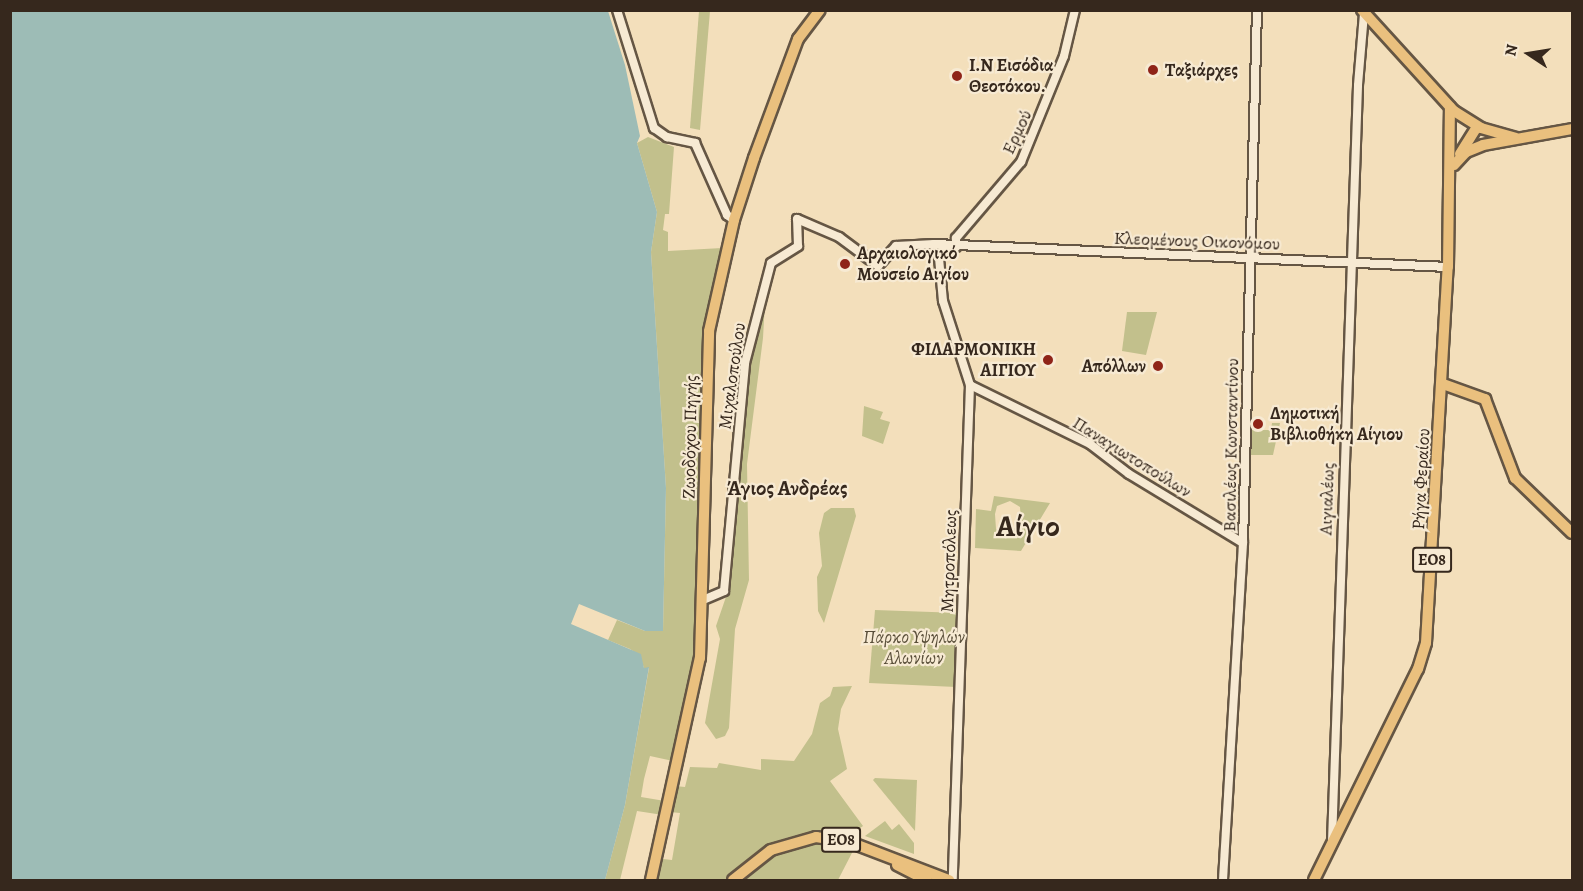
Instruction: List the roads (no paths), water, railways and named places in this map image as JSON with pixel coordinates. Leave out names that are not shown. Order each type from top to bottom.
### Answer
[{"type":"main road","name":"Ζωοδόχου Πηγής","points":[[651,880],[700,658],[707,342],[734,220],[798,39],[820,10]]},
{"type":"main road","points":[[1363,12],[1452,109],[1473,128],[1503,141]]},
{"type":"main road","name":"Ρήγα Φεραίου","points":[[1314,880],[1424,650],[1443,384],[1449,267],[1452,109]]},
{"type":"main road","points":[[1473,128],[1516,138]]},
{"type":"main road","name":"ΕΟ8","points":[[1451,168],[1473,128]]},
{"type":"main road","points":[[1451,168],[1473,148],[1572,129]]},
{"type":"main road","points":[[1443,384],[1485,399],[1515,478],[1572,533]]},
{"type":"main road","name":"ΕΟ8","points":[[733,880],[764,854],[807,838],[840,840],[885,856],[925,878],[949,880]]},
{"type":"main road","points":[[925,878],[950,865]]},
{"type":"street","points":[[617,10],[654,128],[667,137],[694,143],[727,215],[734,220]]},
{"type":"street","name":"Ερμού","points":[[956,247],[956,238],[1021,162],[1064,56],[1075,10]]},
{"type":"street","name":"Βασιλέως Κωνσταντίνου","points":[[1223,880],[1243,543],[1257,10]]},
{"type":"street","name":"Αιγιαλέως","points":[[1332,842],[1363,12]]},
{"type":"street","name":"Μιχαλοπούλου","points":[[703,600],[724,591],[745,363],[771,263],[798,246],[795,224],[798,218],[839,237],[878,266],[896,246],[943,247]]},
{"type":"street","name":"Κλεομένους Οικονόμου","points":[[943,247],[1449,267]]},
{"type":"street","name":"Μητροπόλεως","points":[[943,247],[939,258],[943,301],[970,385],[949,880]]},
{"type":"street","name":"Παναγιωτοπούλων","points":[[970,385],[1090,444],[1129,474],[1243,543]]},
{"type":"street","name":"Μητροπόλεως","points":[[950,865],[953,880]]},
{"type":"water","points":[[10,11],[608,11],[625,65],[640,136],[637,143],[657,212],[651,252],[666,488],[663,631],[645,631],[579,604],[571,624],[641,654],[644,668],[649,667],[625,805],[605,880],[11,880]]},
{"type":"place","name":"Ταξιάρχες","points":[[1153,70]]},
{"type":"place","name":"Ι.Ν Εισόδια Θεοτόκου.","points":[[957,76]]},
{"type":"place","name":"Αρχαιολογικό Μουσείο Αιγίου","points":[[845,264]]},
{"type":"place","name":"ΦΙΛΑΡΜΟΝΙΚΗ ΑΙΓΙΟΥ","points":[[1048,360]]},
{"type":"place","name":"Απόλλων","points":[[1158,366]]},
{"type":"place","name":"Δημοτική Βιβλιοθήκη Αίγιου","points":[[1258,424]]},
{"type":"district","name":"Άγιος Ανδρέας","points":[[787,488]]},
{"type":"district","name":"Αίγιο","points":[[1028,526]]},
{"type":"park label","name":"Πάρκο Υψηλών Αλωνίων","points":[[914,648]]}]
